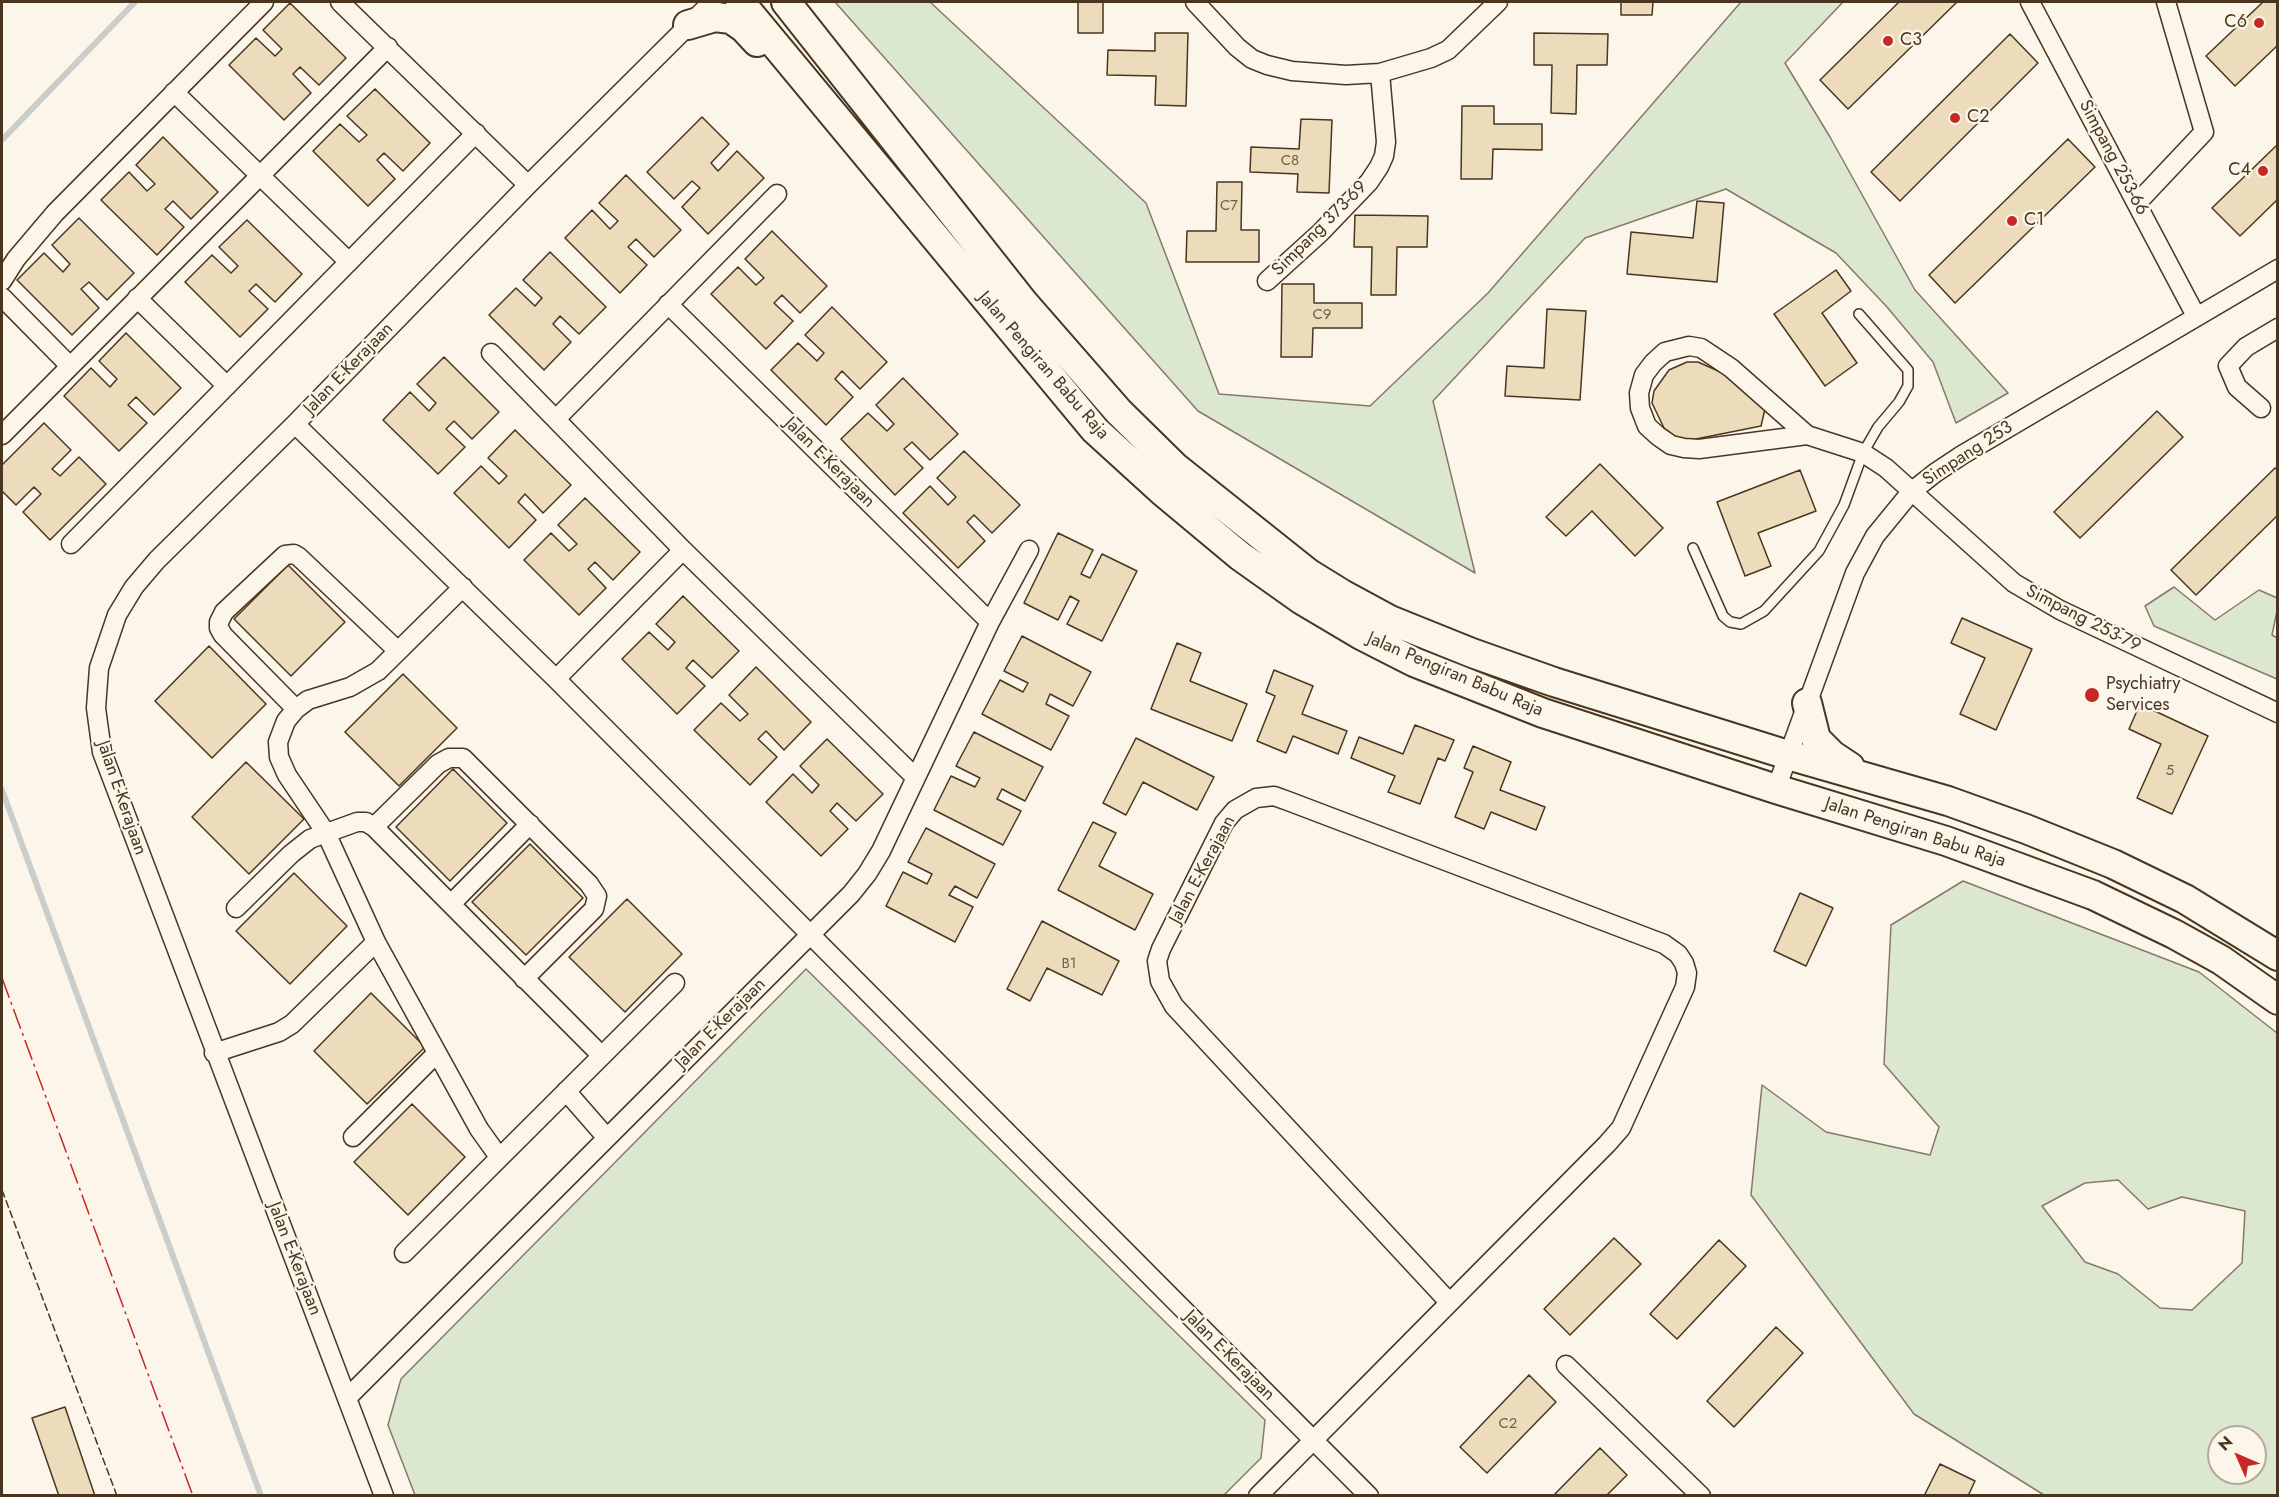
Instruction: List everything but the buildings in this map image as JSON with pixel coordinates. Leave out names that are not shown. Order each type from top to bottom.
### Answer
[{"type":"main road","name":"Jalan Pengiran Babu Raja","points":[[740,2],[1095,430],[1239,556],[1302,600],[1361,635],[1414,662],[1543,713],[1776,789],[1946,841],[2093,895],[2174,934],[2221,960],[2277,1000]]},
{"type":"main road","name":"Jalan Pengiran Babu Raja","points":[[786,2],[1023,302],[1119,412],[1175,467],[1308,573],[1390,620],[1554,682],[1788,755],[1959,805],[2026,829],[2113,864],[2185,899],[2277,956]]},
{"type":"main road","points":[[693,13],[738,22],[806,100],[849,135]]},
{"type":"main road","points":[[1807,703],[1816,740],[1832,755],[1866,777]]},
{"type":"street","points":[[2,281],[36,234],[264,2]]},
{"type":"street","points":[[340,2],[528,185]]},
{"type":"street","name":"Jalan E-Kerajaan","points":[[384,1496],[214,1053],[102,752],[96,708],[99,668],[117,615],[134,587],[157,560],[295,424],[693,13],[712,2]]},
{"type":"street","points":[[1195,2],[1237,47],[1252,59],[1292,71],[1346,75],[1380,73],[1431,58],[1448,50],[1498,2]]},
{"type":"street","name":"Simpang 253-66","points":[[2030,2],[2196,316]]},
{"type":"street","points":[[2137,202],[2204,132],[2166,2]]},
{"type":"street","points":[[2,435],[388,48]]},
{"type":"street","name":"Simpang 373-69","points":[[1267,281],[1320,233],[1369,182],[1379,167],[1384,156],[1386,142],[1380,73]]},
{"type":"street","points":[[174,92],[349,262]]},
{"type":"street","points":[[71,544],[476,133]]},
{"type":"street","points":[[556,420],[777,194]]},
{"type":"street","name":"Simpang 253","points":[[1776,789],[1855,573],[1875,536],[1911,492],[1962,455],[2277,269]]},
{"type":"street","points":[[2,297],[70,366]]},
{"type":"street","points":[[137,298],[227,386]]},
{"type":"street","name":"Jalan E-Kerajaan","points":[[668,304],[990,622]]},
{"type":"street","points":[[2261,408],[2237,387],[2228,366],[2246,347],[2277,327]]},
{"type":"street","points":[[1689,346],[1701,348],[1731,368],[1807,435],[1699,449],[1671,445],[1647,426],[1640,408],[1639,393],[1644,375],[1665,352],[1689,346]]},
{"type":"street","points":[[491,353],[683,550],[915,777]]},
{"type":"street","name":"Jalan E-Kerajaan","points":[[295,424],[556,679],[1369,1496]]},
{"type":"street","name":"Simpang 253-79","points":[[1807,435],[1863,453],[1886,468],[2014,583],[2060,610],[2277,713]]},
{"type":"street","points":[[556,679],[683,550]]},
{"type":"street","name":"Jalan E-Kerajaan","points":[[347,1398],[851,894],[881,851],[990,622],[1029,550]]},
{"type":"street","points":[[297,709],[219,628],[224,612],[285,555],[299,557],[398,651]]},
{"type":"street","points":[[463,587],[378,671],[363,681],[344,689],[308,700],[297,709],[282,730],[278,742],[279,757],[287,775],[326,833],[376,942],[479,1129],[499,1157]]},
{"type":"street","points":[[374,827],[438,764],[456,756],[463,758],[471,765],[530,824],[589,884],[597,896],[597,902],[594,909],[524,979]]},
{"type":"street","name":"Jalan E-Kerajaan","points":[[1264,796],[1274,796],[1664,944],[1678,954],[1684,963],[1688,973],[1685,987],[1621,1128],[1449,1302],[1174,1006],[1166,994],[1157,971],[1157,961],[1161,950],[1224,823],[1235,810],[1246,802],[1264,796]]},
{"type":"street","points":[[236,908],[310,839],[357,822],[366,822],[374,827],[602,1056]]},
{"type":"street","points":[[451,904],[530,824]]},
{"type":"street","points":[[214,1053],[279,1032],[292,1024],[376,942]]},
{"type":"street","points":[[404,1253],[675,983]]},
{"type":"street","points":[[353,1137],[437,1053]]},
{"type":"street","points":[[566,1091],[607,1138]]},
{"type":"street","points":[[1258,1496],[1449,1302]]},
{"type":"street","points":[[1566,1365],[1701,1496]]},
{"type":"lane","points":[[1693,548],[1723,616],[1730,622],[1741,624],[1764,611],[1820,551],[1844,505],[1863,453],[1878,427],[1899,402],[1908,386],[1908,370],[1859,314]]},
{"type":"green space","points":[[835,2],[930,2],[1146,203],[1219,394],[1370,406],[1488,293],[1741,2],[1843,2],[1785,63],[1830,137],[1915,290],[2008,393],[1956,423],[1933,362],[1887,307],[1836,253],[1726,189],[1585,238],[1433,401],[1475,573],[1198,411]]},
{"type":"green space","points":[[2174,587],[2215,620],[2259,590],[2277,598],[2272,635],[2277,638],[2277,679],[2154,626],[2145,606]]},
{"type":"green space","points":[[1963,881],[2199,972],[2277,1033],[2277,1495],[2044,1495],[1914,1414],[1751,1195],[1762,1085],[1826,1132],[1930,1155],[1939,1127],[1884,1064],[1891,925]],"holes":[[[2118,1180],[2148,1209],[2182,1197],[2245,1211],[2242,1263],[2192,1310],[2160,1308],[2118,1274],[2085,1262],[2042,1206],[2085,1183]]]},
{"type":"green space","points":[[806,969],[1265,1420],[1261,1458],[1224,1495],[415,1495],[388,1425],[401,1379]]},
{"type":"waterway","points":[[2,140],[135,2]]},
{"type":"waterway","points":[[2,790],[261,1496]]},
{"type":"fence","points":[[2,1190],[117,1496]]},
{"type":"power","points":[[2,978],[193,1496]]},
{"type":"place","name":"C6","points":[[2259,23]]},
{"type":"place","name":"C3","points":[[1888,41]]},
{"type":"place","name":"C2","points":[[1955,118]]},
{"type":"place","name":"C4","points":[[2263,171]]},
{"type":"place","name":"C1","points":[[2012,221]]},
{"type":"place","name":"Psychiatry Services","points":[[2092,695]]}]
